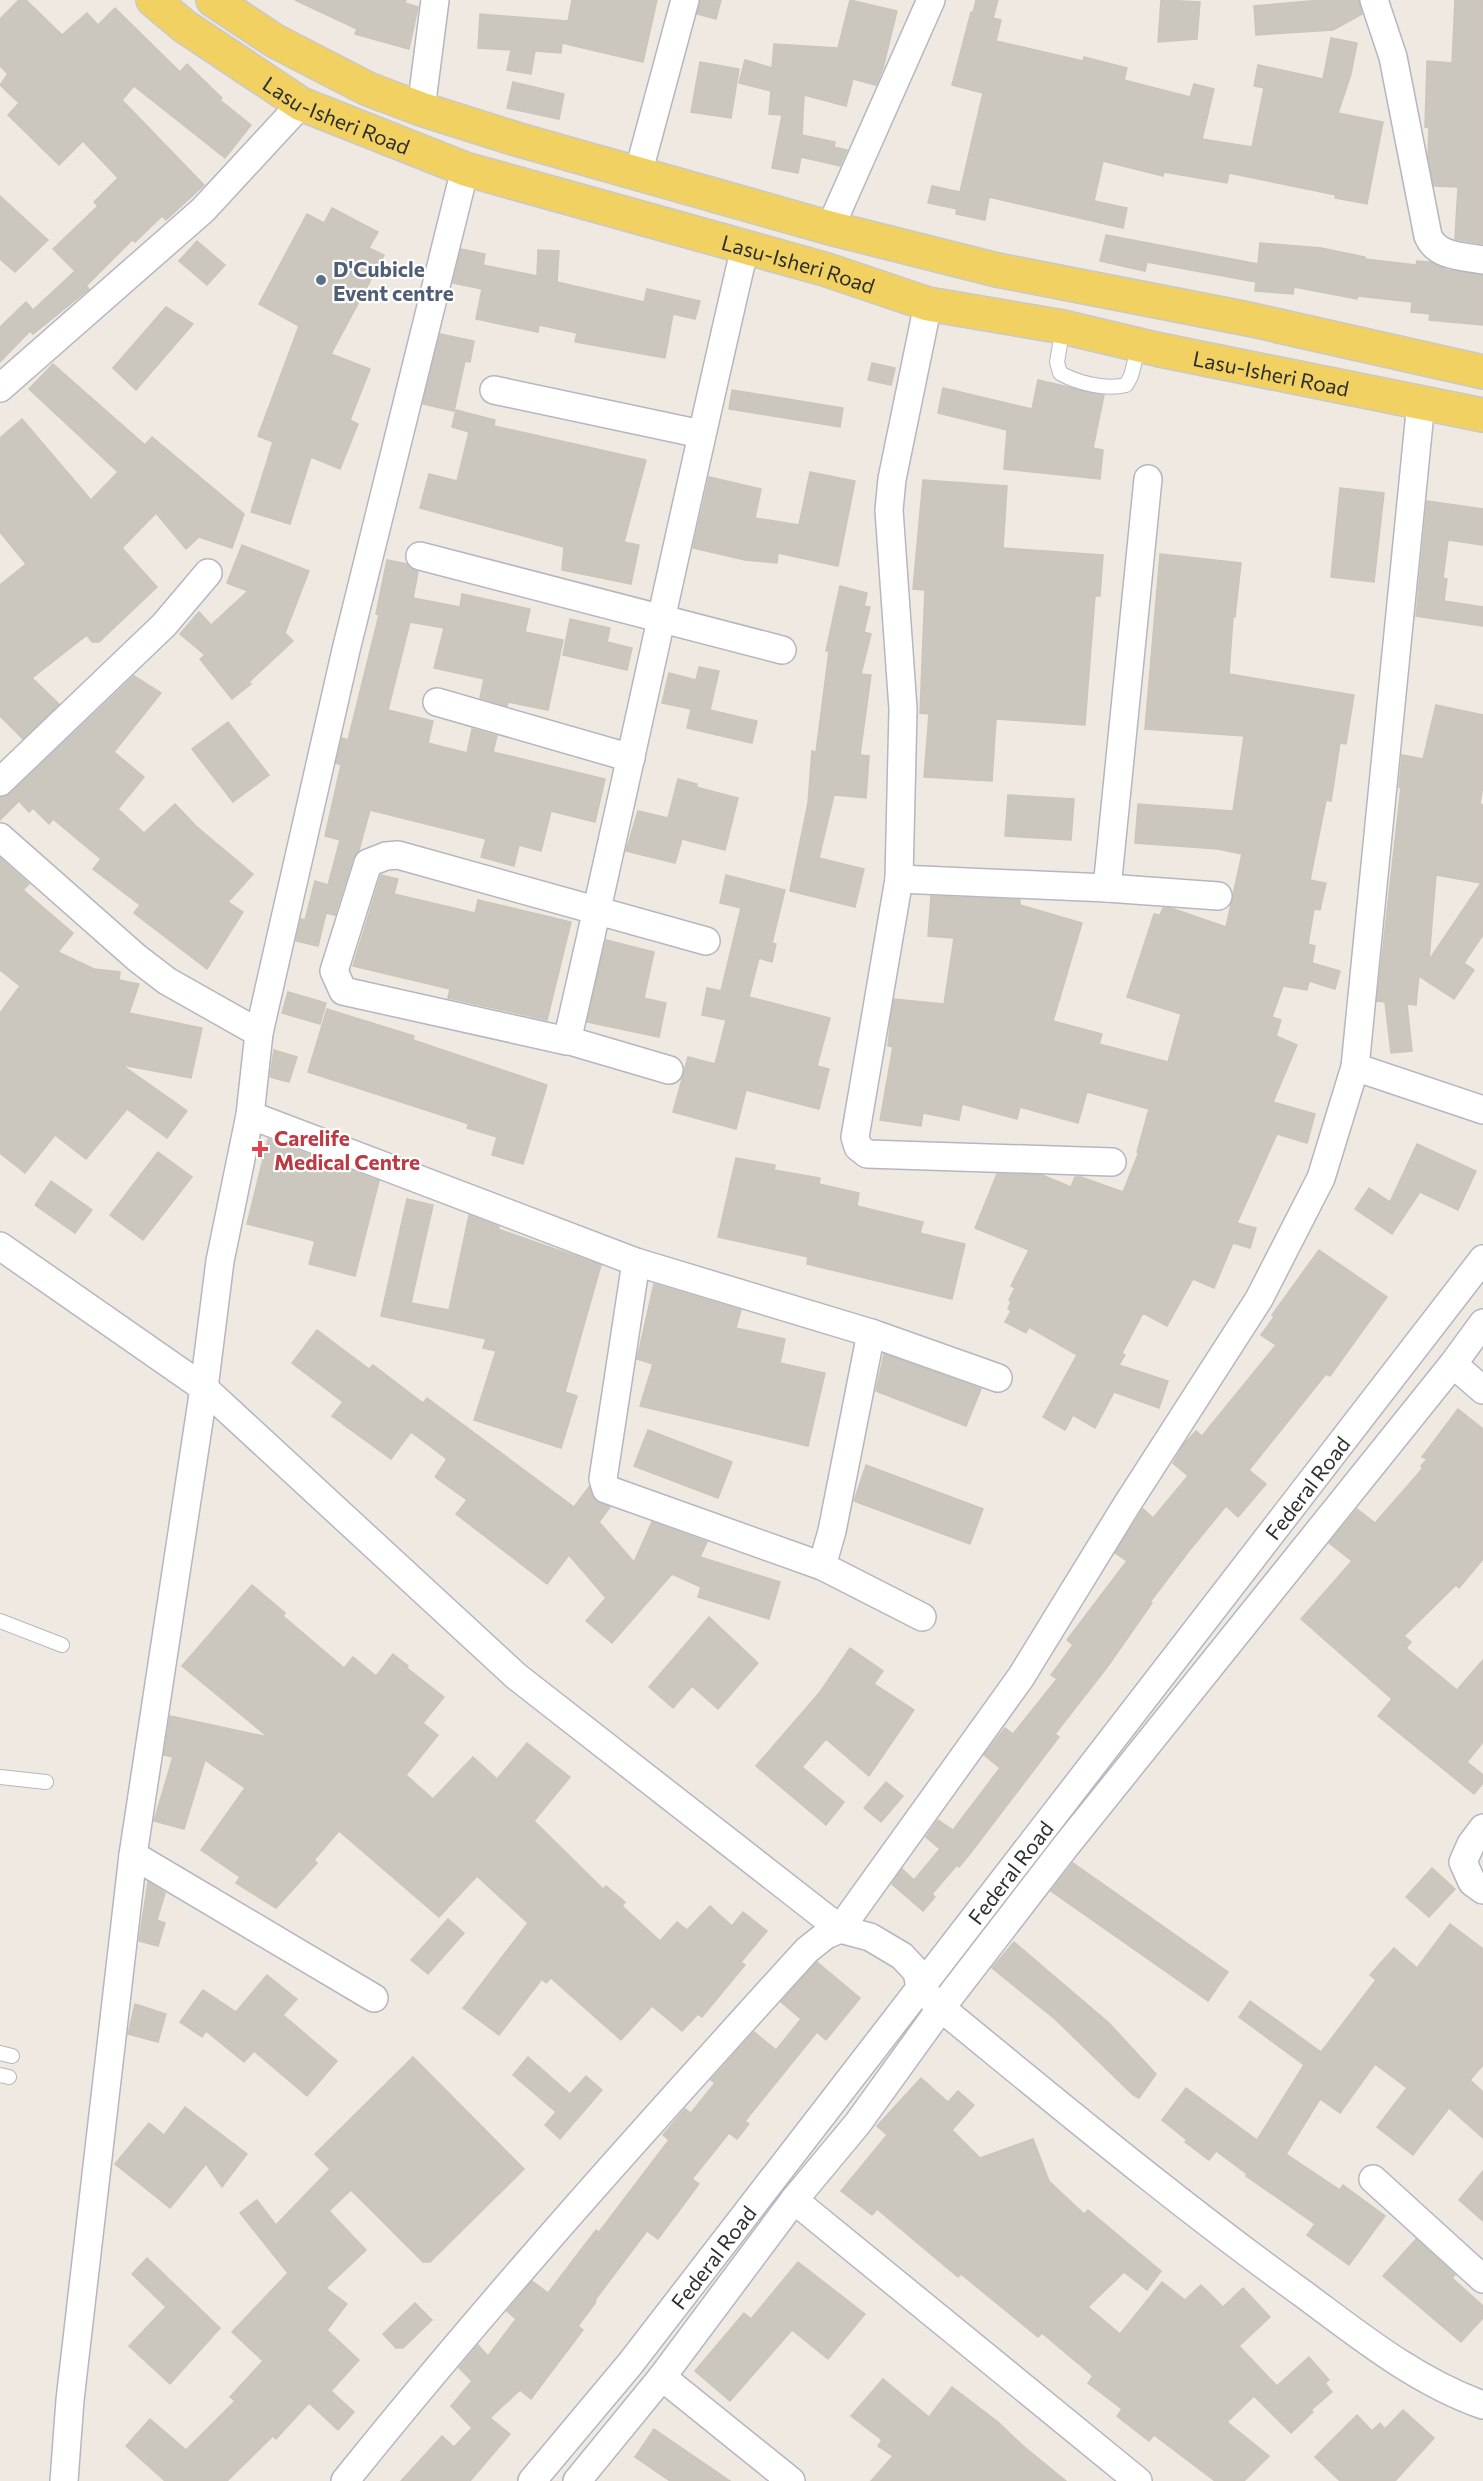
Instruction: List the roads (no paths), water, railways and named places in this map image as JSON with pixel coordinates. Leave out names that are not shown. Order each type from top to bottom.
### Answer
[{"type":"main road","name":"Lasu-Isheri Road","points":[[153,0],[184,26],[301,104],[465,169],[824,269],[928,304],[1064,327],[1150,347],[1483,415]]},
{"type":"main road","name":"Lasu-Isheri Road","points":[[213,0],[275,41],[368,89],[421,109],[638,174],[830,228],[997,270],[1171,304],[1483,372]]},
{"type":"main road","points":[[1150,347],[1171,304]]},
{"type":"street","points":[[421,109],[435,0]]},
{"type":"street","points":[[638,174],[686,0]]},
{"type":"street","points":[[830,228],[931,0]]},
{"type":"street","points":[[1374,0],[1393,57],[1428,236],[1433,247],[1439,251],[1483,260]]},
{"type":"street","points":[[0,388],[203,210],[301,104]]},
{"type":"street","points":[[64,2481],[70,2400],[133,1855],[204,1388],[220,1261],[250,1115],[259,1033],[346,650],[465,169]]},
{"type":"street","points":[[567,1040],[662,619],[701,434],[745,247]]},
{"type":"street","points":[[928,304],[892,479],[889,510],[903,709],[899,879],[855,1137],[858,1147],[867,1154],[1112,1162]]},
{"type":"street","points":[[494,390],[701,434]]},
{"type":"street","points":[[345,2481],[429,2377],[610,2168],[807,1950],[825,1935],[840,1929],[1021,1677],[1126,1506],[1258,1299],[1321,1178],[1355,1067],[1421,402]]},
{"type":"street","points":[[1107,888],[1148,479]]},
{"type":"street","points":[[420,556],[782,650]]},
{"type":"street","points":[[0,782],[164,625],[208,573]]},
{"type":"street","points":[[437,702],[631,758]]},
{"type":"street","points":[[0,837],[152,969],[259,1033]]},
{"type":"street","points":[[669,1070],[567,1040],[343,991],[334,971],[368,863],[386,856],[398,855],[705,941]]},
{"type":"street","points":[[899,879],[1107,888],[1218,896]]},
{"type":"street","points":[[1355,1067],[1483,1110]]},
{"type":"street","points":[[250,1115],[636,1262],[871,1333],[998,1378]]},
{"type":"street","points":[[0,1246],[204,1388],[516,1676],[840,1929],[870,1936],[902,1956],[917,1972],[920,1988],[941,2008],[1209,2226],[1397,2362],[1456,2396],[1483,2405]]},
{"type":"street","name":"Federal Road","points":[[532,2481],[630,2364],[1483,1259]]},
{"type":"street","points":[[636,1262],[603,1479],[606,1490],[822,1566],[922,1617]]},
{"type":"street","name":"Federal Road","points":[[577,2481],[662,2377],[794,2200],[858,2122],[941,2008],[1157,1730],[1453,1364],[1483,1323]]},
{"type":"street","points":[[822,1566],[832,1531],[871,1333]]},
{"type":"street","points":[[1453,1364],[1483,1390]]},
{"type":"street","points":[[1483,1828],[1471,1844],[1463,1862],[1472,1882],[1483,1890]]},
{"type":"street","points":[[133,1855],[374,1998]]},
{"type":"street","points":[[1373,2179],[1483,2279]]},
{"type":"street","points":[[794,2200],[1138,2481]]},
{"type":"street","points":[[662,2377],[783,2477]]},
{"type":"lane","points":[[1064,327],[1057,362],[1060,373],[1070,379],[1115,388],[1126,386],[1150,347]]},
{"type":"lane","points":[[0,1621],[62,1645]]},
{"type":"lane","points":[[0,1777],[46,1782]]},
{"type":"place","name":"D'Cubicle Event centre","points":[[321,280]]},
{"type":"place","name":"Carelife Medical Centre","points":[[260,1149]]}]
